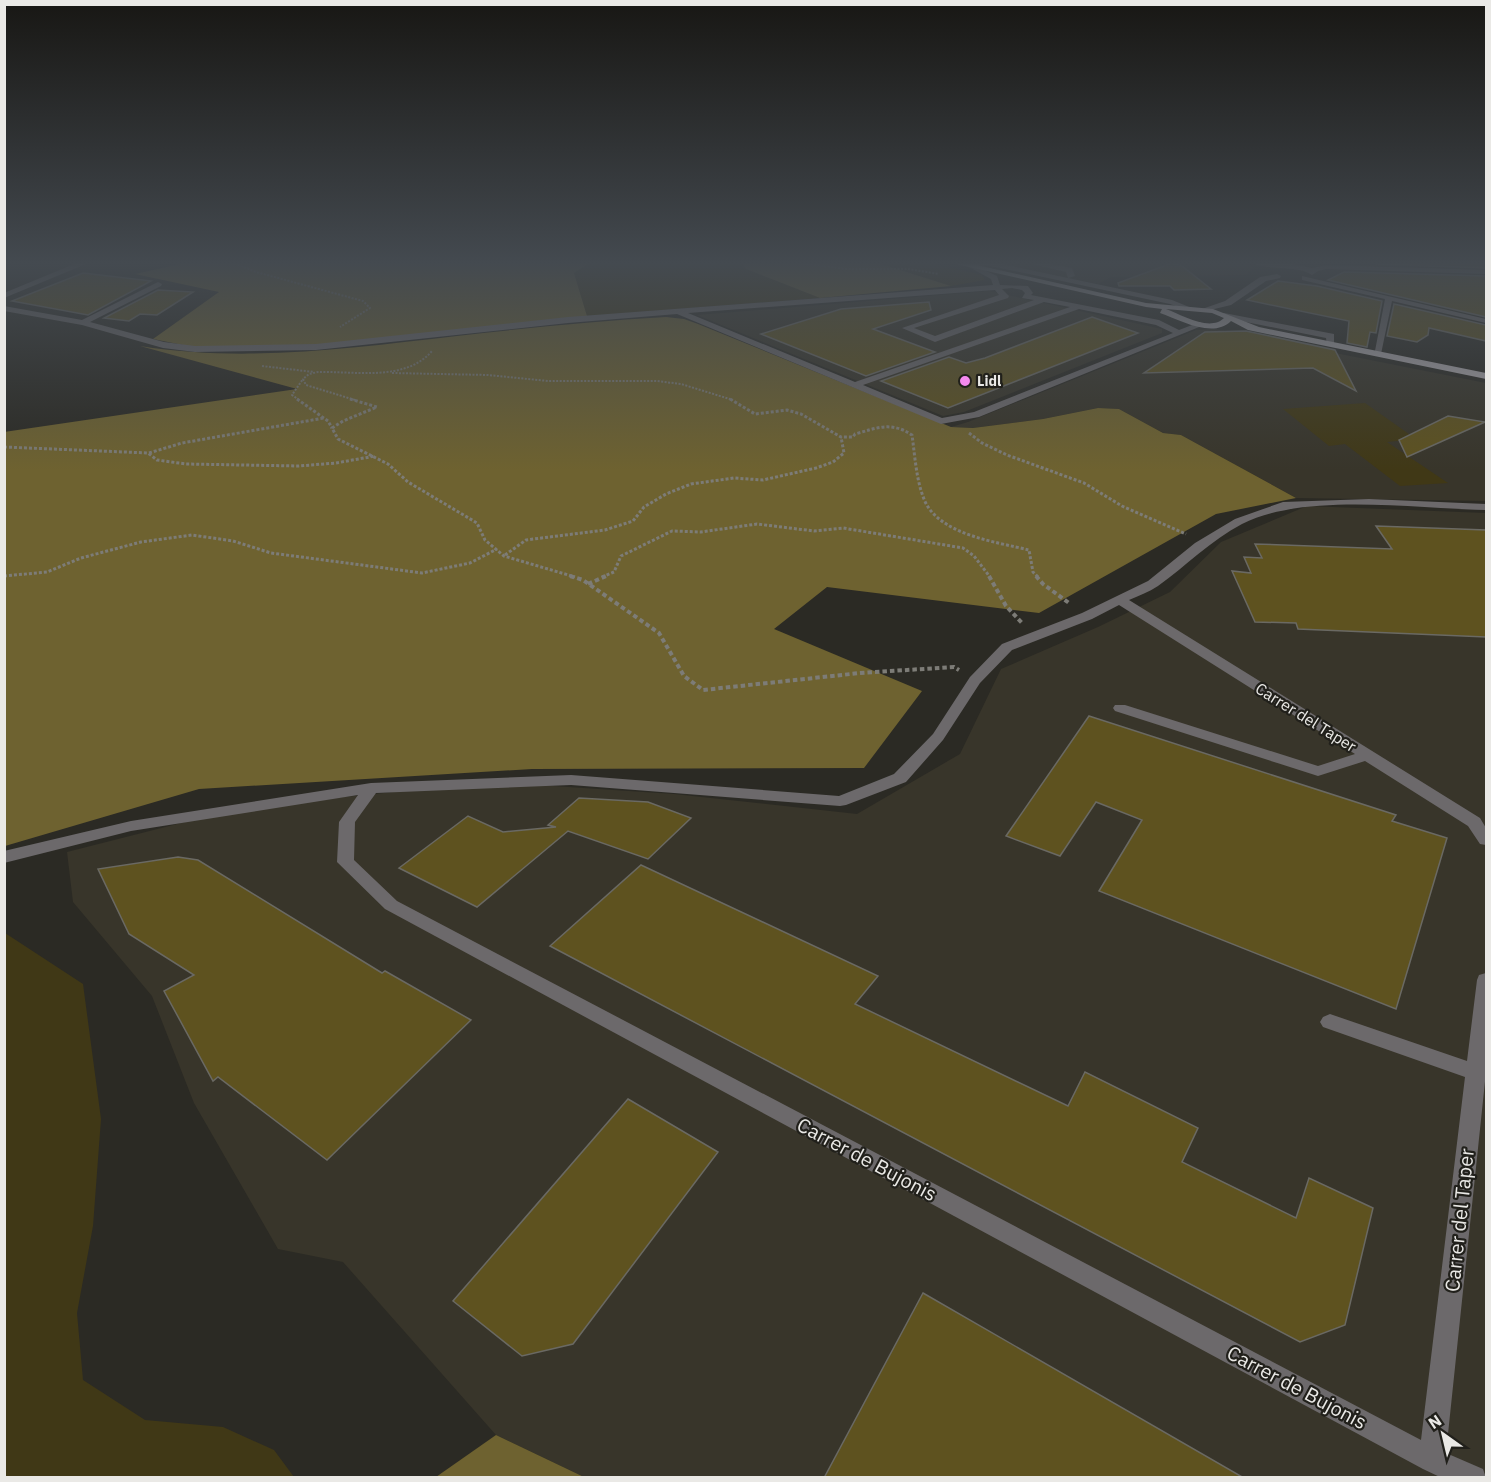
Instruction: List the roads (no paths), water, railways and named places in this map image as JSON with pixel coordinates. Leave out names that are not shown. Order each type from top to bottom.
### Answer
[{"type":"main road","points":[[1271,331],[1486,378]]},
{"type":"street","points":[[113,331],[163,345],[195,349],[316,347],[462,331]]},
{"type":"street","points":[[724,331],[940,421],[976,415],[1182,331]]},
{"type":"street","points":[[914,331],[959,348]]},
{"type":"street","points":[[935,339],[957,331]]},
{"type":"street","points":[[855,385],[1009,331]]},
{"type":"street","points":[[1164,337],[1175,331]]},
{"type":"street","points":[[1303,331],[1331,336],[1330,344]]},
{"type":"street","points":[[1377,354],[1382,331]]},
{"type":"street","points":[[4,857],[131,826],[371,788],[571,780],[840,801],[900,778],[938,738],[975,680],[1006,646],[1087,616],[1152,584],[1198,546],[1239,521],[1283,505],[1369,502],[1486,507]]},
{"type":"street","name":"Carrer del Taper","points":[[1120,600],[1474,822],[1486,840]]},
{"type":"street","points":[[1120,708],[1318,771],[1367,755]]},
{"type":"street","name":"Carrer de Bujonis","points":[[371,788],[347,822],[345,862],[391,905],[1432,1460],[1474,1478]]},
{"type":"street","name":"Carrer del Taper","points":[[1432,1460],[1486,980]]},
{"type":"street","points":[[1330,1022],[1476,1072]]},
{"type":"place","name":"Lidl","points":[[965,381]]}]
